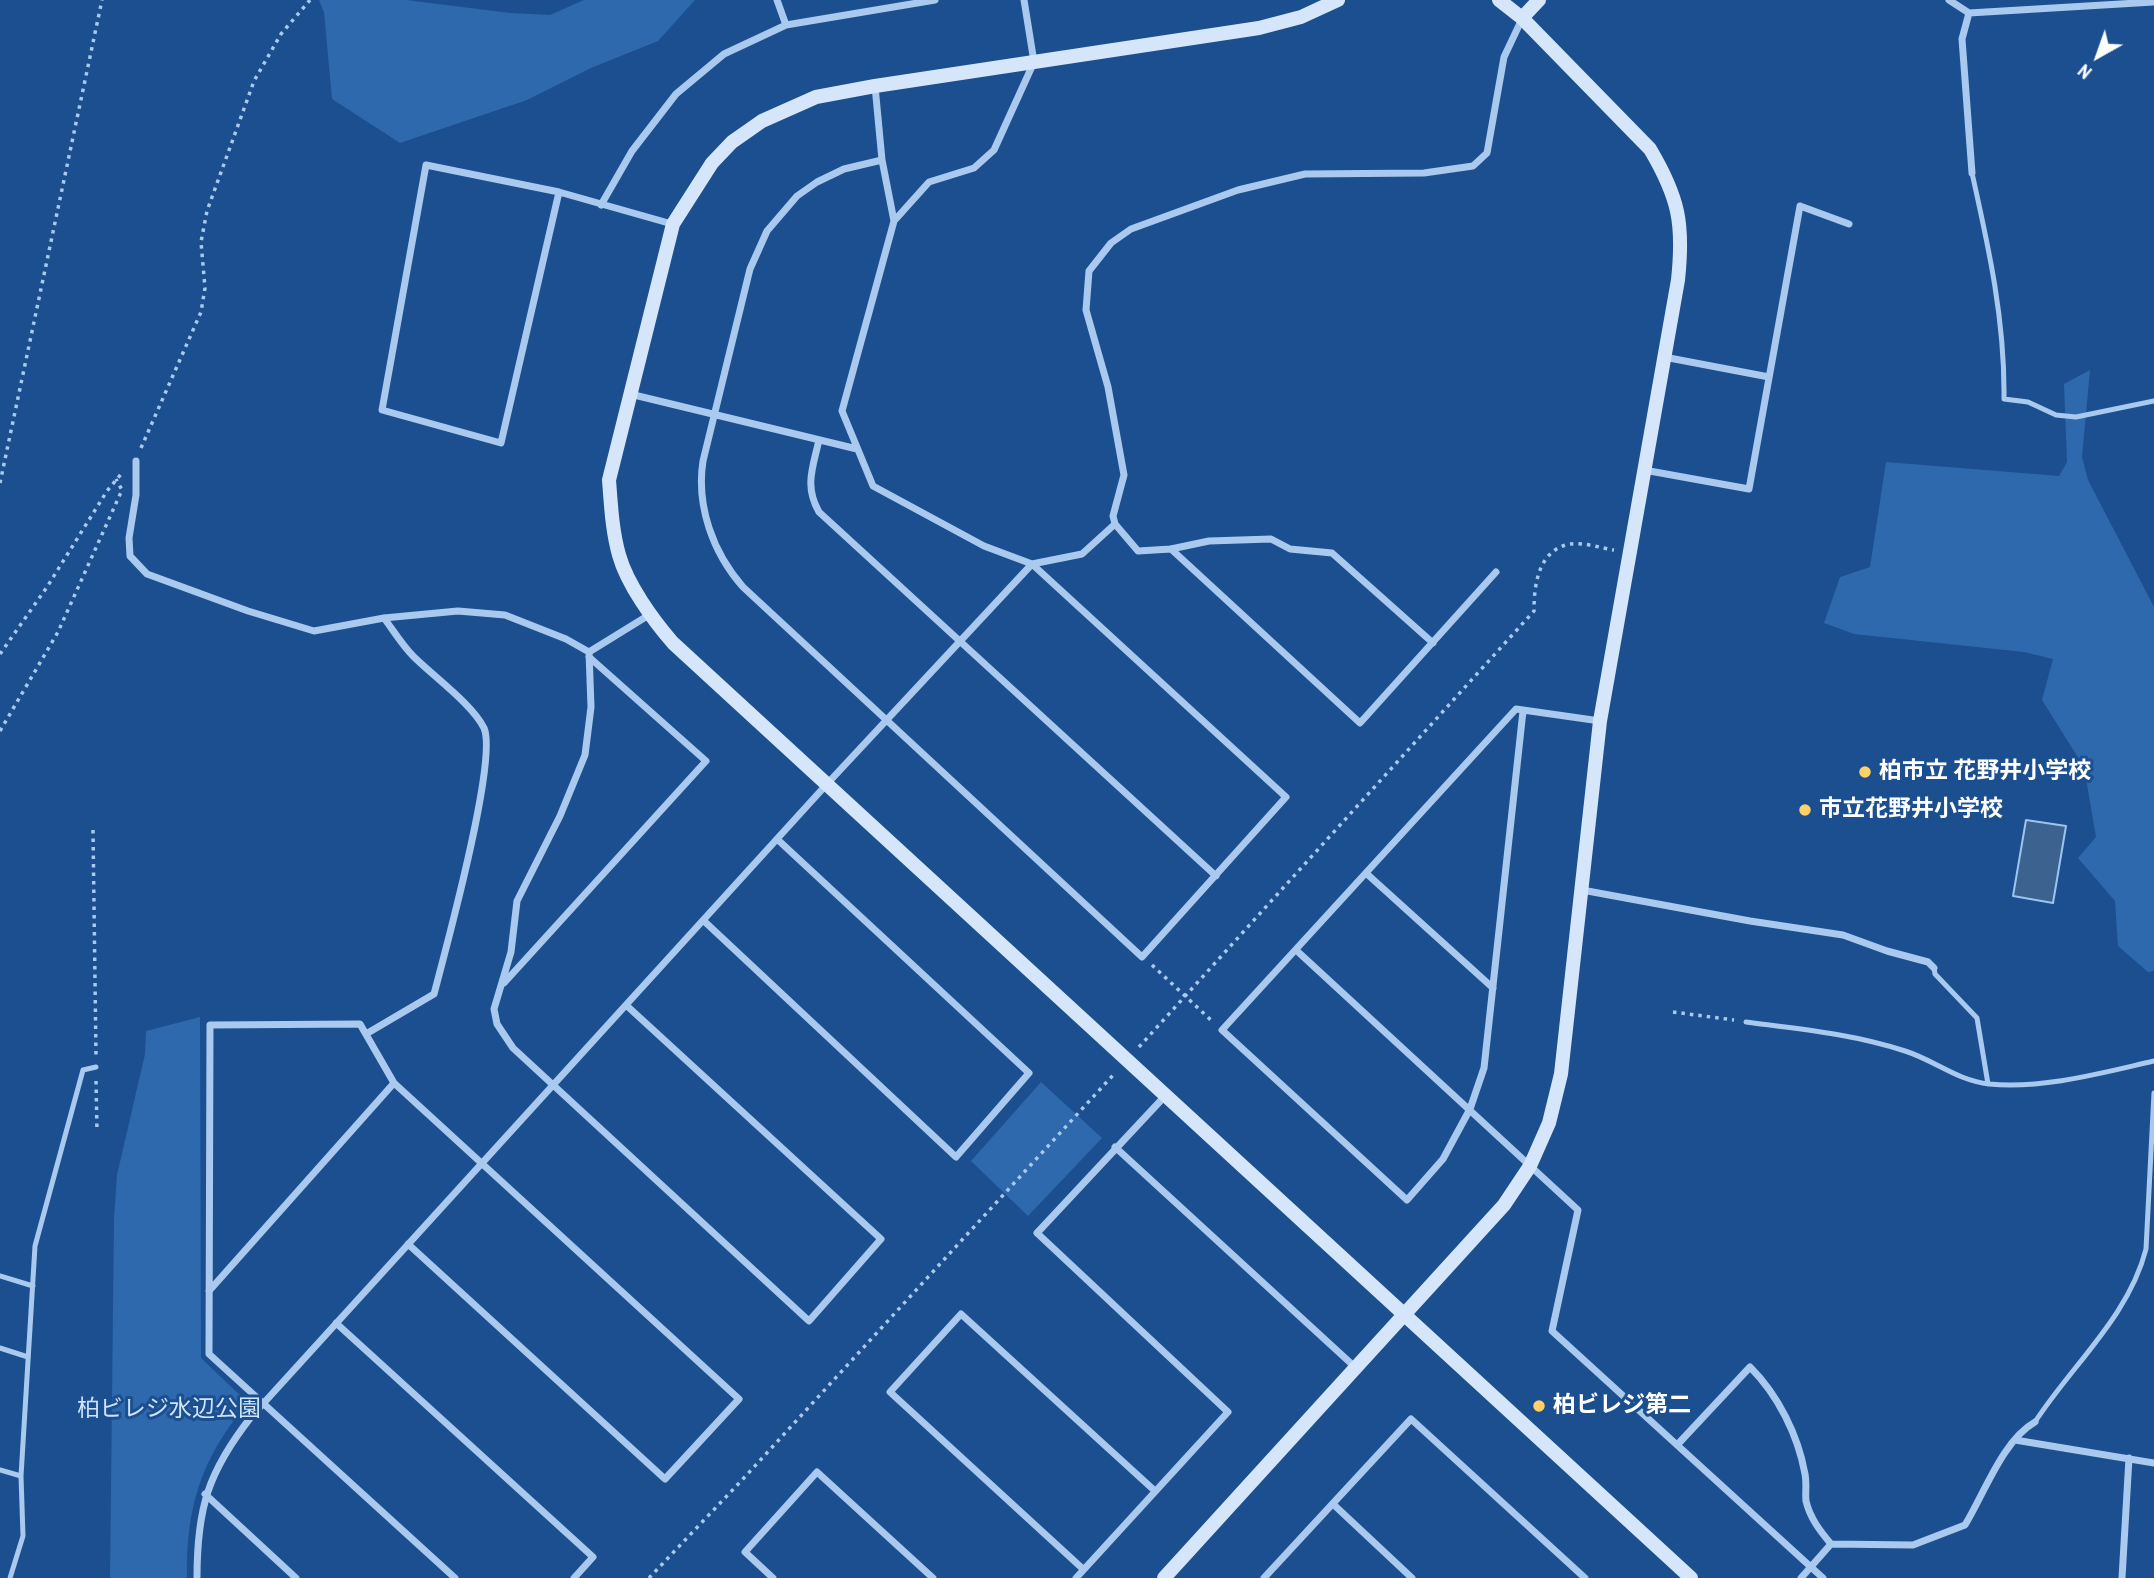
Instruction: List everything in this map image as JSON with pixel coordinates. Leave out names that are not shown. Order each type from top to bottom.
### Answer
[{"type":"street","points":[[777,0],[786,25]]},
{"type":"street","points":[[601,205],[632,151],[676,94],[724,54],[786,25],[935,0]]},
{"type":"street","points":[[882,160],[844,169],[817,183],[797,196],[766,232],[750,269],[713,414],[701,477],[702,497],[711,531],[723,562],[743,587],[1142,957],[1286,797],[1032,564],[984,546],[873,486],[842,411],[894,222],[929,182],[974,168],[994,150],[1034,62],[1024,0]]},
{"type":"street","points":[[1338,0],[1301,17],[1259,28],[817,97],[762,121],[732,142],[712,163],[673,224],[609,480],[612,520],[620,558],[649,615],[673,643],[1691,1578]]},
{"type":"street","points":[[1164,1578],[1504,1205],[1530,1166],[1549,1123],[1561,1074],[1600,721],[1682,246],[1676,202],[1650,149],[1522,18],[1499,0]]},
{"type":"street","points":[[1433,643],[1332,553],[1290,549],[1272,539],[1209,541],[1171,549],[1138,551],[1115,524],[1112,516],[1124,475],[1108,387],[1086,310],[1089,271],[1111,243],[1131,229],[1238,190],[1305,174],[1424,173],[1474,166],[1487,153],[1504,57],[1522,18],[1539,0]]},
{"type":"street","points":[[1949,0],[1969,13],[2154,2]]},
{"type":"street","points":[[1969,13],[1962,39],[1972,173]]},
{"type":"street","points":[[875,86],[882,160],[894,222]]},
{"type":"street","points":[[559,192],[501,443],[382,410],[426,165],[559,192],[673,224]]},
{"type":"street","points":[[1644,470],[1749,489],[1800,206],[1849,223]]},
{"type":"street","points":[[1664,358],[1769,377]]},
{"type":"street","points":[[630,394],[857,449]]},
{"type":"street","points":[[819,439],[810,486],[812,500],[820,512],[1216,876]]},
{"type":"street","points":[[136,461],[136,495],[129,538],[130,556],[147,574],[248,611],[314,631],[384,618],[458,611],[505,615],[566,639],[589,654],[706,761],[501,986]]},
{"type":"street","points":[[197,1578],[198,1532],[205,1494],[225,1452],[264,1403],[827,784],[1032,564],[1082,554],[1115,524]]},
{"type":"street","points":[[1171,549],[1360,723],[1496,572]]},
{"type":"street","points":[[589,654],[649,615]]},
{"type":"street","points":[[366,1034],[434,995],[458,901],[481,792],[487,746],[484,729],[466,706],[410,654],[384,618]]},
{"type":"street","points":[[589,654],[592,707],[585,755],[560,816],[517,901],[511,952],[494,1009],[497,1024],[513,1048],[808,1321],[881,1240],[626,1005]]},
{"type":"street","points":[[1523,711],[1484,1068],[1470,1110],[1443,1159],[1407,1200],[1222,1030],[1516,709],[1600,721]]},
{"type":"street","points":[[704,921],[956,1157],[1029,1073],[778,839]]},
{"type":"street","points":[[1367,874],[1493,988]]},
{"type":"street","points":[[1582,890],[1843,935],[1928,962],[1934,968]]},
{"type":"street","points":[[1296,950],[1578,1210],[1552,1331],[1823,1578]]},
{"type":"street","points":[[408,1244],[665,1479],[739,1399],[394,1083],[360,1024],[210,1025],[209,1354],[455,1578]]},
{"type":"street","points":[[209,1291],[394,1083]]},
{"type":"street","points":[[1076,1578],[1228,1412],[1037,1233],[1166,1094]]},
{"type":"street","points":[[1115,1147],[1356,1368]]},
{"type":"street","points":[[1083,1569],[890,1392],[961,1314],[1155,1491]]},
{"type":"street","points":[[336,1323],[593,1557],[574,1578]]},
{"type":"street","points":[[1678,1444],[1750,1367],[1763,1380],[1792,1428],[1806,1475],[1806,1502],[1817,1528],[1831,1544],[1913,1545],[1965,1525],[2015,1440],[2024,1428],[2035,1422]]},
{"type":"street","points":[[1264,1578],[1411,1419],[1585,1578]]},
{"type":"street","points":[[2015,1440],[2154,1464]]},
{"type":"street","points":[[2122,1578],[2129,1458]]},
{"type":"street","points":[[773,1578],[745,1552],[817,1472],[933,1578]]},
{"type":"street","points":[[205,1494],[296,1578]]},
{"type":"street","points":[[1332,1504],[1412,1578]]},
{"type":"street","points":[[1801,1578],[1831,1544]]},
{"type":"lane","points":[[1972,173],[1996,282],[2004,365],[2004,399],[2028,402],[2056,415],[2076,417],[2154,401]]},
{"type":"lane","points":[[1934,968],[1935,974],[1977,1017],[1988,1084]]},
{"type":"lane","points":[[1768,1025],[1769,1015]]},
{"type":"lane","points":[[1746,1022],[1854,1036],[1908,1052],[1955,1075],[1988,1084],[2041,1083],[2154,1061]]},
{"type":"lane","points":[[10,1578],[23,1536],[21,1476],[35,1246],[83,1070],[96,1067]]},
{"type":"lane","points":[[2035,1422],[2056,1390],[2112,1320],[2140,1270],[2146,1249],[2154,1093]]},
{"type":"lane","points":[[0,1276],[33,1286]]},
{"type":"lane","points":[[0,1348],[28,1357]]},
{"type":"lane","points":[[0,1470],[21,1476]]},
{"type":"path","points":[[0,483],[102,0]]},
{"type":"path","points":[[0,654],[47,587],[116,479],[136,461],[201,312],[205,288],[201,242],[207,211],[254,81],[281,34],[310,0]]},
{"type":"path","points":[[0,731],[58,632],[122,490],[116,479]]},
{"type":"path","points":[[649,1578],[1128,1059],[1534,611],[1534,590],[1544,560],[1557,548],[1572,544],[1629,552]]},
{"type":"path","points":[[93,830],[97,1131]]},
{"type":"path","points":[[1142,957],[1222,1030]]},
{"type":"path","points":[[1673,1012],[1746,1022]]},
{"type":"green space","points":[[319,0],[406,0],[510,13],[550,15],[584,0],[695,0],[658,41],[591,68],[527,100],[400,143],[332,99],[324,12]]},
{"type":"green space","points":[[2090,370],[2082,457],[2088,480],[2154,607],[2154,971],[2148,972],[2118,946],[2115,901],[2078,858],[2096,837],[2084,767],[2042,700],[2053,659],[2024,652],[1854,634],[1824,623],[1840,577],[1870,567],[1886,462],[2059,476],[2067,462],[2064,384]]},
{"type":"green space","name":"柏ビレジ水辺公園","points":[[200,1017],[201,1358],[243,1398],[244,1407],[216,1447],[199,1487],[189,1529],[187,1578],[110,1578],[114,1218],[117,1175],[145,1054],[146,1031]]},
{"type":"green space","points":[[1041,1082],[1102,1138],[1028,1216],[971,1161]]},
{"type":"shaded area","points":[[2026,820],[2066,826],[2053,903],[2013,896]]},
{"type":"place","name":"柏市立 花野井小学校","points":[[1865,772]]},
{"type":"place","name":"市立花野井小学校","points":[[1805,810]]},
{"type":"place","name":"柏ビレジ第二","points":[[1539,1406]]}]
